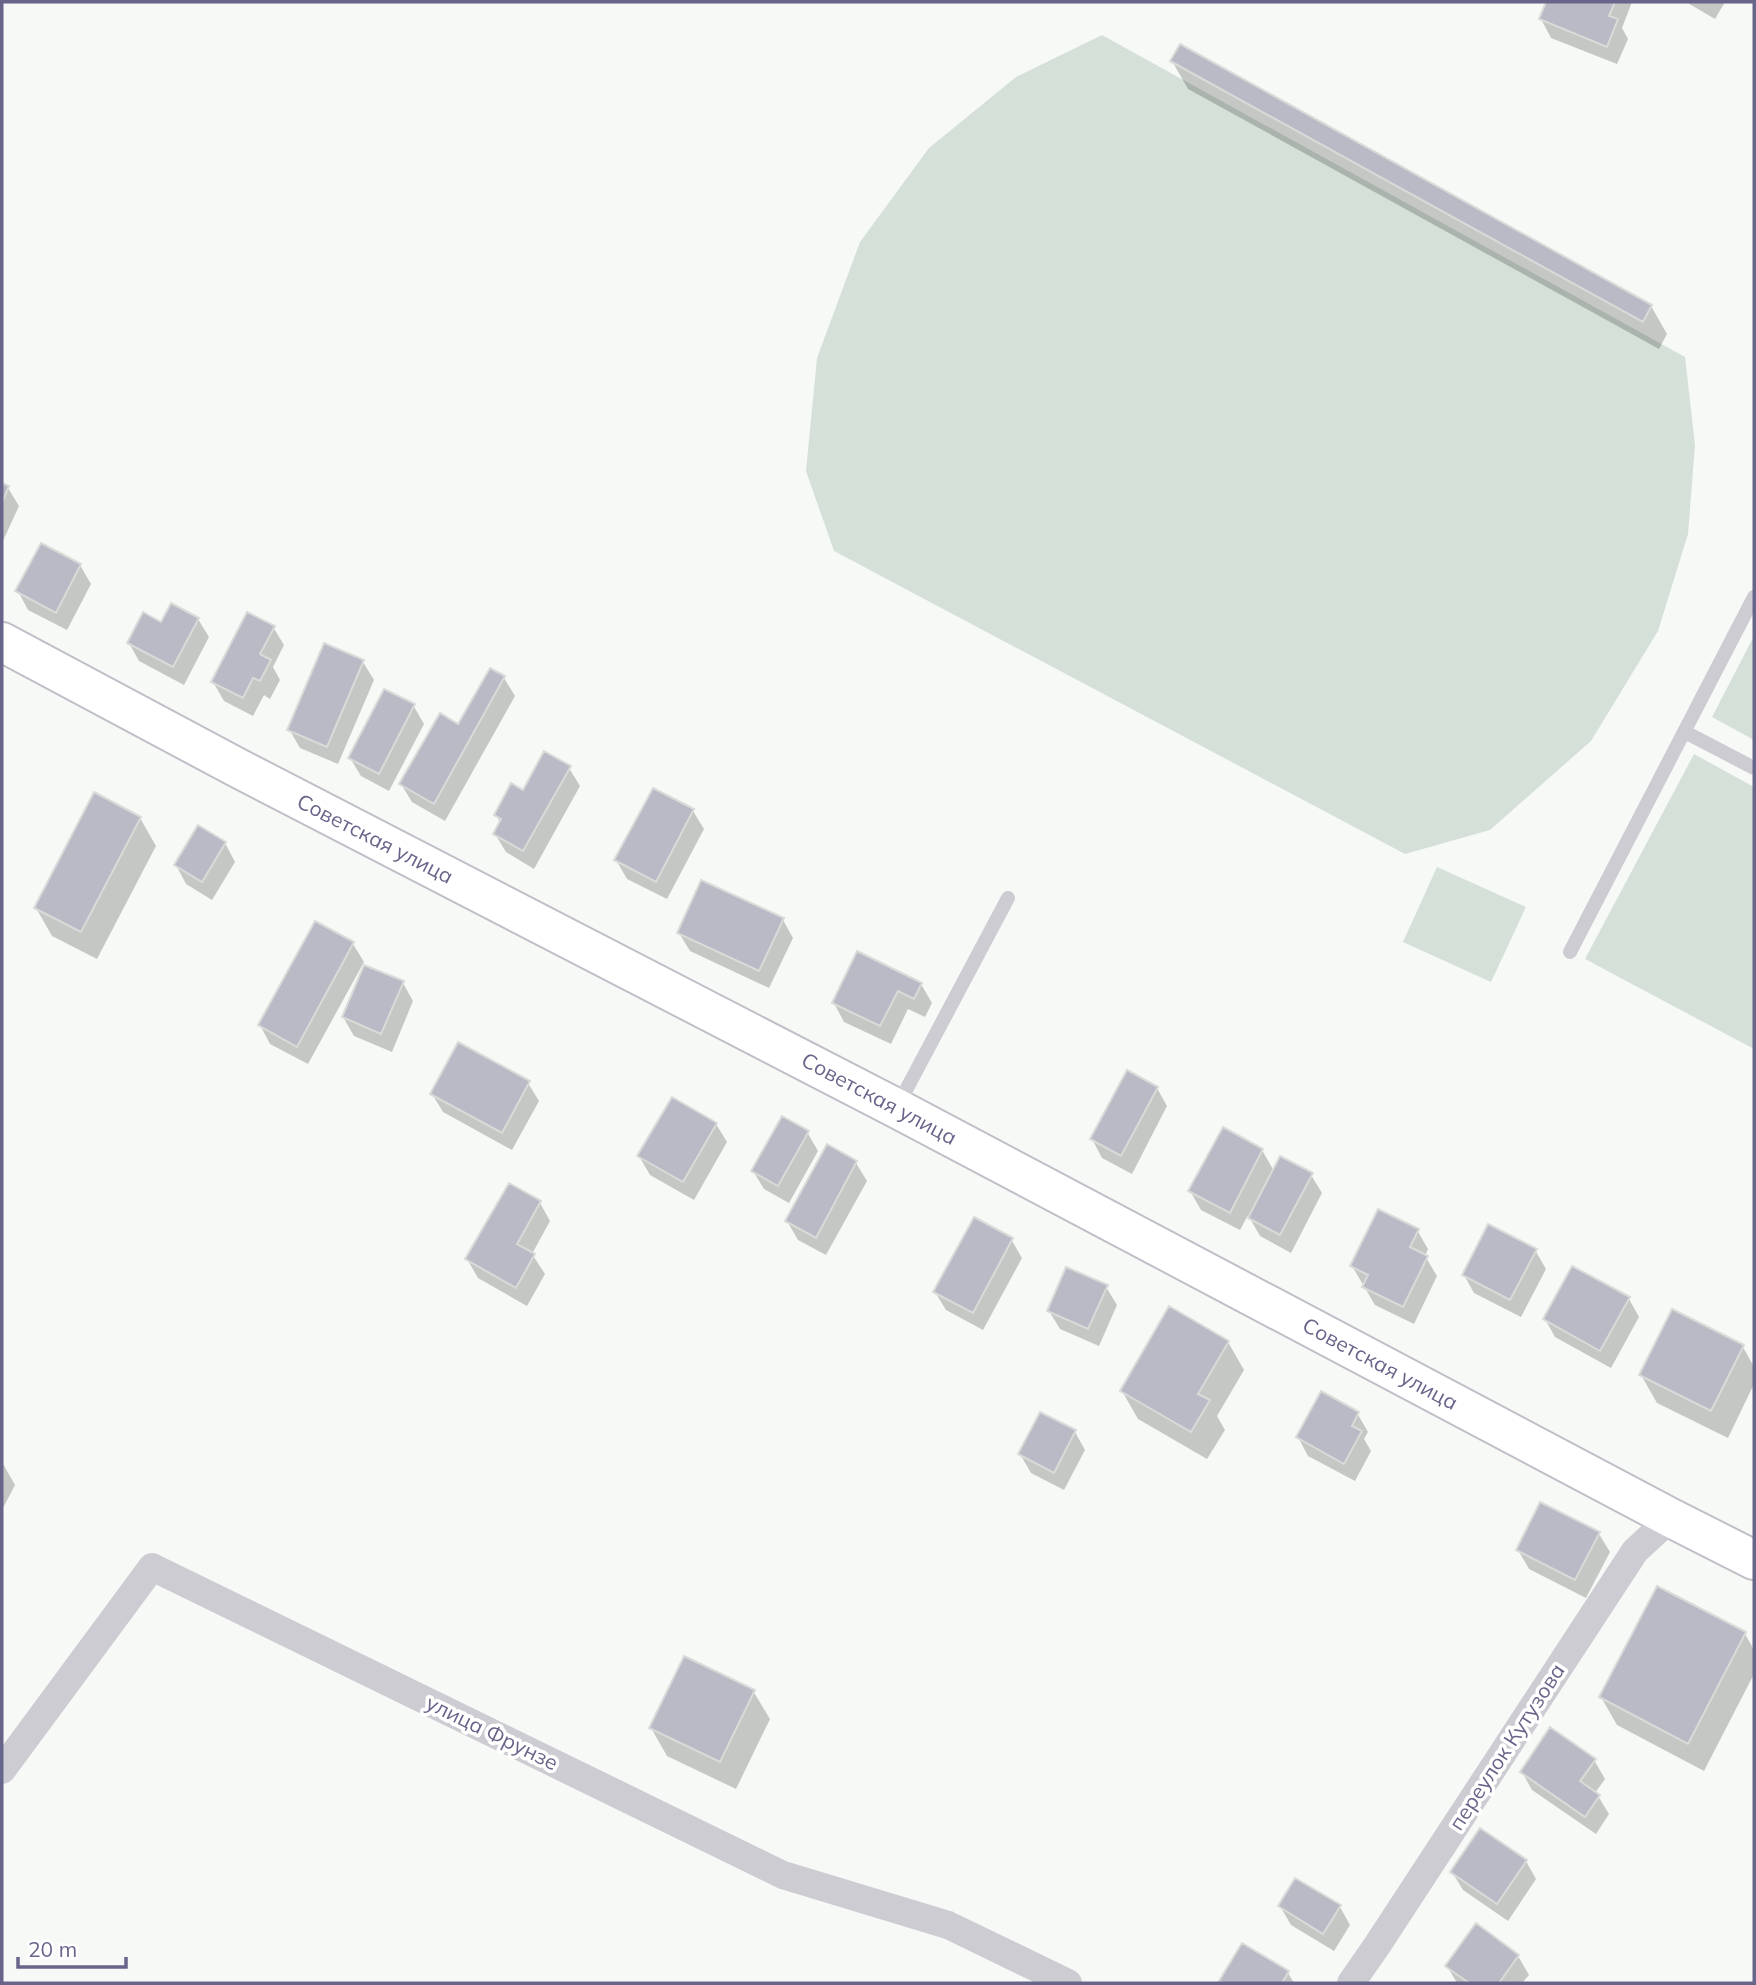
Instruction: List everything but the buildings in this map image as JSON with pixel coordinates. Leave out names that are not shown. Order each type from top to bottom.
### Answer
[{"type":"main road","name":"Советская улица","points":[[7,648],[896,1108],[1754,1560]]},
{"type":"street","name":"переулок Кутузова","points":[[1351,1983],[1635,1551],[1671,1518]]},
{"type":"street","name":"улица Фрунзе","points":[[2,1770],[152,1567],[783,1875],[948,1925],[1068,1983]]},
{"type":"lane","points":[[1570,952],[1754,597]]},
{"type":"lane","points":[[1685,732],[1754,768]]},
{"type":"lane","points":[[896,1108],[1008,898]]},
{"type":"shaded area","points":[[1102,35],[1685,357],[1695,445],[1688,534],[1658,631],[1591,741],[1490,830],[1405,854],[834,551],[806,471],[817,358],[860,242],[929,148],[1016,77]]},
{"type":"shaded area","points":[[1754,636],[1754,740],[1712,717]]},
{"type":"shaded area","points":[[1694,754],[1754,787],[1754,1049],[1585,959]]},
{"type":"shaded area","points":[[1437,867],[1526,907],[1491,982],[1403,942]]}]
